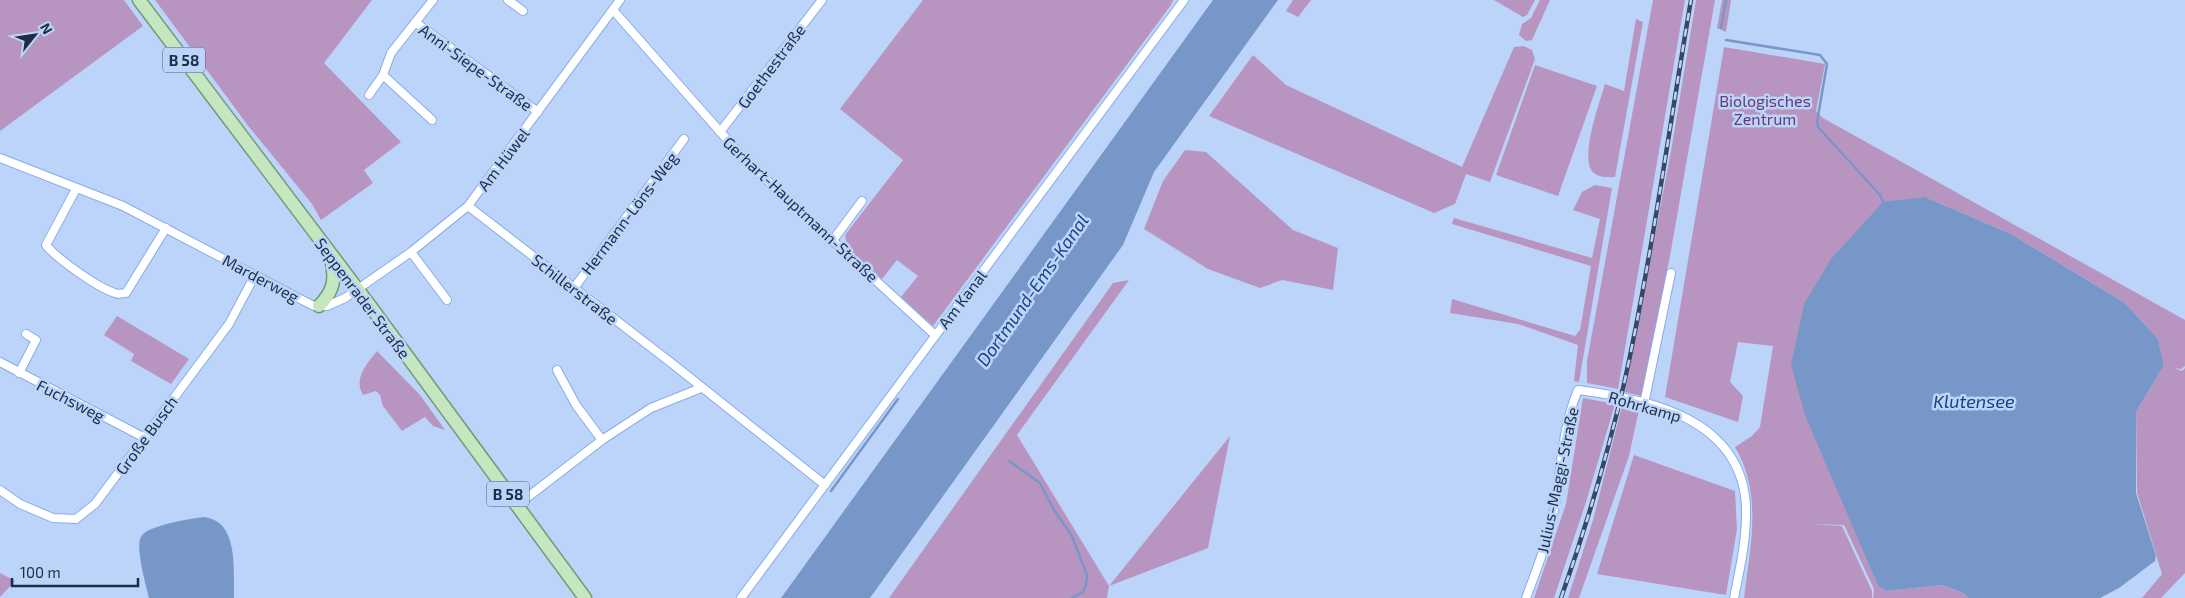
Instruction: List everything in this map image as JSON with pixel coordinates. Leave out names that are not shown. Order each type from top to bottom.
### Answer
[{"type":"main road","name":"Seppenrader Straße","points":[[139,0],[358,290],[584,598]]},
{"type":"main road","points":[[320,306],[329,297],[334,286],[334,269],[330,253]]},
{"type":"street","name":"Anni-Siepe-Straße","points":[[369,95],[383,75],[391,53],[433,0]]},
{"type":"street","points":[[508,0],[523,11]]},
{"type":"street","name":"Am Hüwel","points":[[358,290],[411,252],[468,206],[620,0]]},
{"type":"street","name":"Goethestraße","points":[[720,132],[822,0]]},
{"type":"street","name":"Am Kanal","points":[[741,598],[1184,0]]},
{"type":"street","name":"Gerhart-Hauptmann-Straße","points":[[612,10],[745,160],[935,335]]},
{"type":"street","name":"Anni-Siepe-Straße","points":[[415,22],[538,112]]},
{"type":"street","points":[[383,75],[432,120]]},
{"type":"street","name":"Hermann-Löns-Weg","points":[[574,288],[684,139]]},
{"type":"street","name":"Marderweg","points":[[0,158],[76,190],[123,206],[304,301],[327,306],[358,290]]},
{"type":"street","points":[[76,190],[46,245],[52,253],[116,294],[126,292],[166,228]]},
{"type":"street","points":[[833,240],[862,201]]},
{"type":"street","name":"Schillerstraße","points":[[468,206],[701,388]]},
{"type":"street","points":[[411,252],[447,300]]},
{"type":"street","points":[[1644,404],[1671,273]]},
{"type":"street","name":"Große Busch","points":[[0,490],[20,504],[53,518],[76,519],[95,504],[229,324],[255,275]]},
{"type":"street","points":[[19,373],[36,340],[26,334]]},
{"type":"street","name":"Fuchsweg","points":[[0,362],[144,437]]},
{"type":"street","points":[[557,370],[576,405],[602,440]]},
{"type":"street","points":[[516,506],[602,440],[651,408],[701,388],[825,485]]},
{"type":"street","name":"Rohrkamp","points":[[1578,390],[1644,404],[1681,415],[1703,426],[1726,448],[1743,482],[1746,507],[1745,530],[1734,598]]},
{"type":"street","name":"Julius-Maggi-Straße","points":[[1526,598],[1545,546],[1553,512],[1569,418],[1578,390]]},
{"type":"green space","points":[[0,0],[124,0],[143,26],[0,131]]},
{"type":"green space","points":[[155,0],[372,0],[324,63],[401,142],[364,170],[373,183],[321,220],[312,204],[249,127]]},
{"type":"green space","points":[[923,0],[1173,0],[933,326],[901,297],[918,276],[897,260],[882,279],[847,247],[845,235],[903,160],[840,109]]},
{"type":"green space","points":[[1293,0],[1311,0],[1298,17],[1286,11]]},
{"type":"green space","points":[[1494,0],[1535,0],[1527,15],[1523,17]]},
{"type":"green space","points":[[1540,0],[1550,0],[1532,40],[1526,41],[1519,35],[1522,24],[1531,18]]},
{"type":"green space","points":[[1653,0],[1685,0],[1618,389],[1587,383],[1587,361]]},
{"type":"green space","points":[[1696,0],[1715,0],[1670,256],[1642,396],[1625,392],[1671,151]]},
{"type":"green space","points":[[1722,0],[1731,0],[1726,32],[1717,28]]},
{"type":"green space","points":[[1636,19],[1643,22],[1615,177],[1600,176],[1593,172],[1589,165],[1588,155],[1595,116],[1605,84],[1624,91]]},
{"type":"green space","points":[[1524,46],[1532,50],[1535,59],[1490,182],[1466,174],[1455,204],[1434,213],[1209,116],[1253,55],[1286,85],[1462,167],[1514,47]]},
{"type":"green space","name":"Biologisches Zentrum","points":[[1724,47],[1825,64],[1816,111],[1823,118],[2185,320],[2185,366],[2181,369],[2174,368],[2182,371],[2185,368],[2185,573],[2161,598],[2142,598],[2162,574],[2137,493],[2136,412],[2164,365],[2158,339],[2125,303],[2011,234],[1925,197],[1846,509],[1878,586],[1887,591],[1941,585],[1965,594],[1968,598],[1873,598],[1874,589],[1844,525],[1809,524],[1842,526],[1872,591],[1872,598],[1744,598],[1751,540],[1752,502],[1744,465],[1735,447],[1752,436],[1760,427],[1773,346],[1738,342],[1730,382],[1743,396],[1738,422],[1665,397]]},
{"type":"green space","points":[[1535,65],[1597,86],[1558,196],[1496,175]]},
{"type":"green space","points":[[1185,150],[1206,152],[1293,230],[1338,248],[1333,290],[1282,280],[1260,288],[1208,269],[1144,229],[1163,181]]},
{"type":"green space","points":[[1595,185],[1612,188],[1579,382],[1574,381],[1578,345],[1518,324],[1450,313],[1452,299],[1575,336],[1580,330],[1591,266],[1452,224],[1454,218],[1592,258],[1600,219],[1573,210],[1582,192]]},
{"type":"green space","points":[[1129,280],[1017,435],[1109,586],[1107,598],[889,598],[1113,283]]},
{"type":"green space","points":[[117,316],[189,359],[171,384],[131,361],[134,354],[104,335]]},
{"type":"green space","points":[[377,351],[420,395],[445,430],[433,426],[425,417],[402,431],[383,406],[380,395],[376,391],[363,395],[360,389],[360,377]]},
{"type":"green space","points":[[1583,398],[1615,404],[1586,502],[1554,598],[1534,598],[1566,504]]},
{"type":"green space","points":[[1622,406],[1639,410],[1629,456],[1579,598],[1568,598],[1593,520]]},
{"type":"green space","points":[[1230,436],[1208,548],[1109,586]]},
{"type":"green space","points":[[1634,455],[1735,491],[1737,529],[1726,595],[1597,574]]},
{"type":"green space","points":[[0,573],[15,581],[0,597]]},
{"type":"water","name":"Dortmund-Ems-Kanal","points":[[1213,0],[1278,0],[1154,172],[1123,245],[870,598],[781,598]]},
{"type":"water","name":"Klutensee","points":[[1925,197],[2011,234],[2125,303],[2158,339],[2164,365],[2136,412],[2136,493],[2156,556],[2155,561],[2119,588],[2100,598],[1968,598],[1965,594],[1942,585],[1887,591],[1878,586],[1805,415],[1791,365],[1804,304],[1831,259],[1883,202]]},
{"type":"water","points":[[203,517],[215,520],[223,527],[229,537],[234,562],[234,598],[149,598],[140,557],[139,542],[141,537],[160,526]]},
{"type":"waterway","points":[[1721,28],[1726,0]]},
{"type":"waterway","points":[[1726,40],[1820,55],[1827,64],[1817,122],[1818,127],[1880,195],[1884,205]]},
{"type":"waterway","points":[[831,491],[898,399]]},
{"type":"waterway","points":[[1009,461],[1040,483],[1054,510],[1072,536],[1087,575],[1083,592],[1072,598]]},
{"type":"railway","points":[[1561,598],[1596,492],[1624,384],[1652,240],[1691,0]]}]
